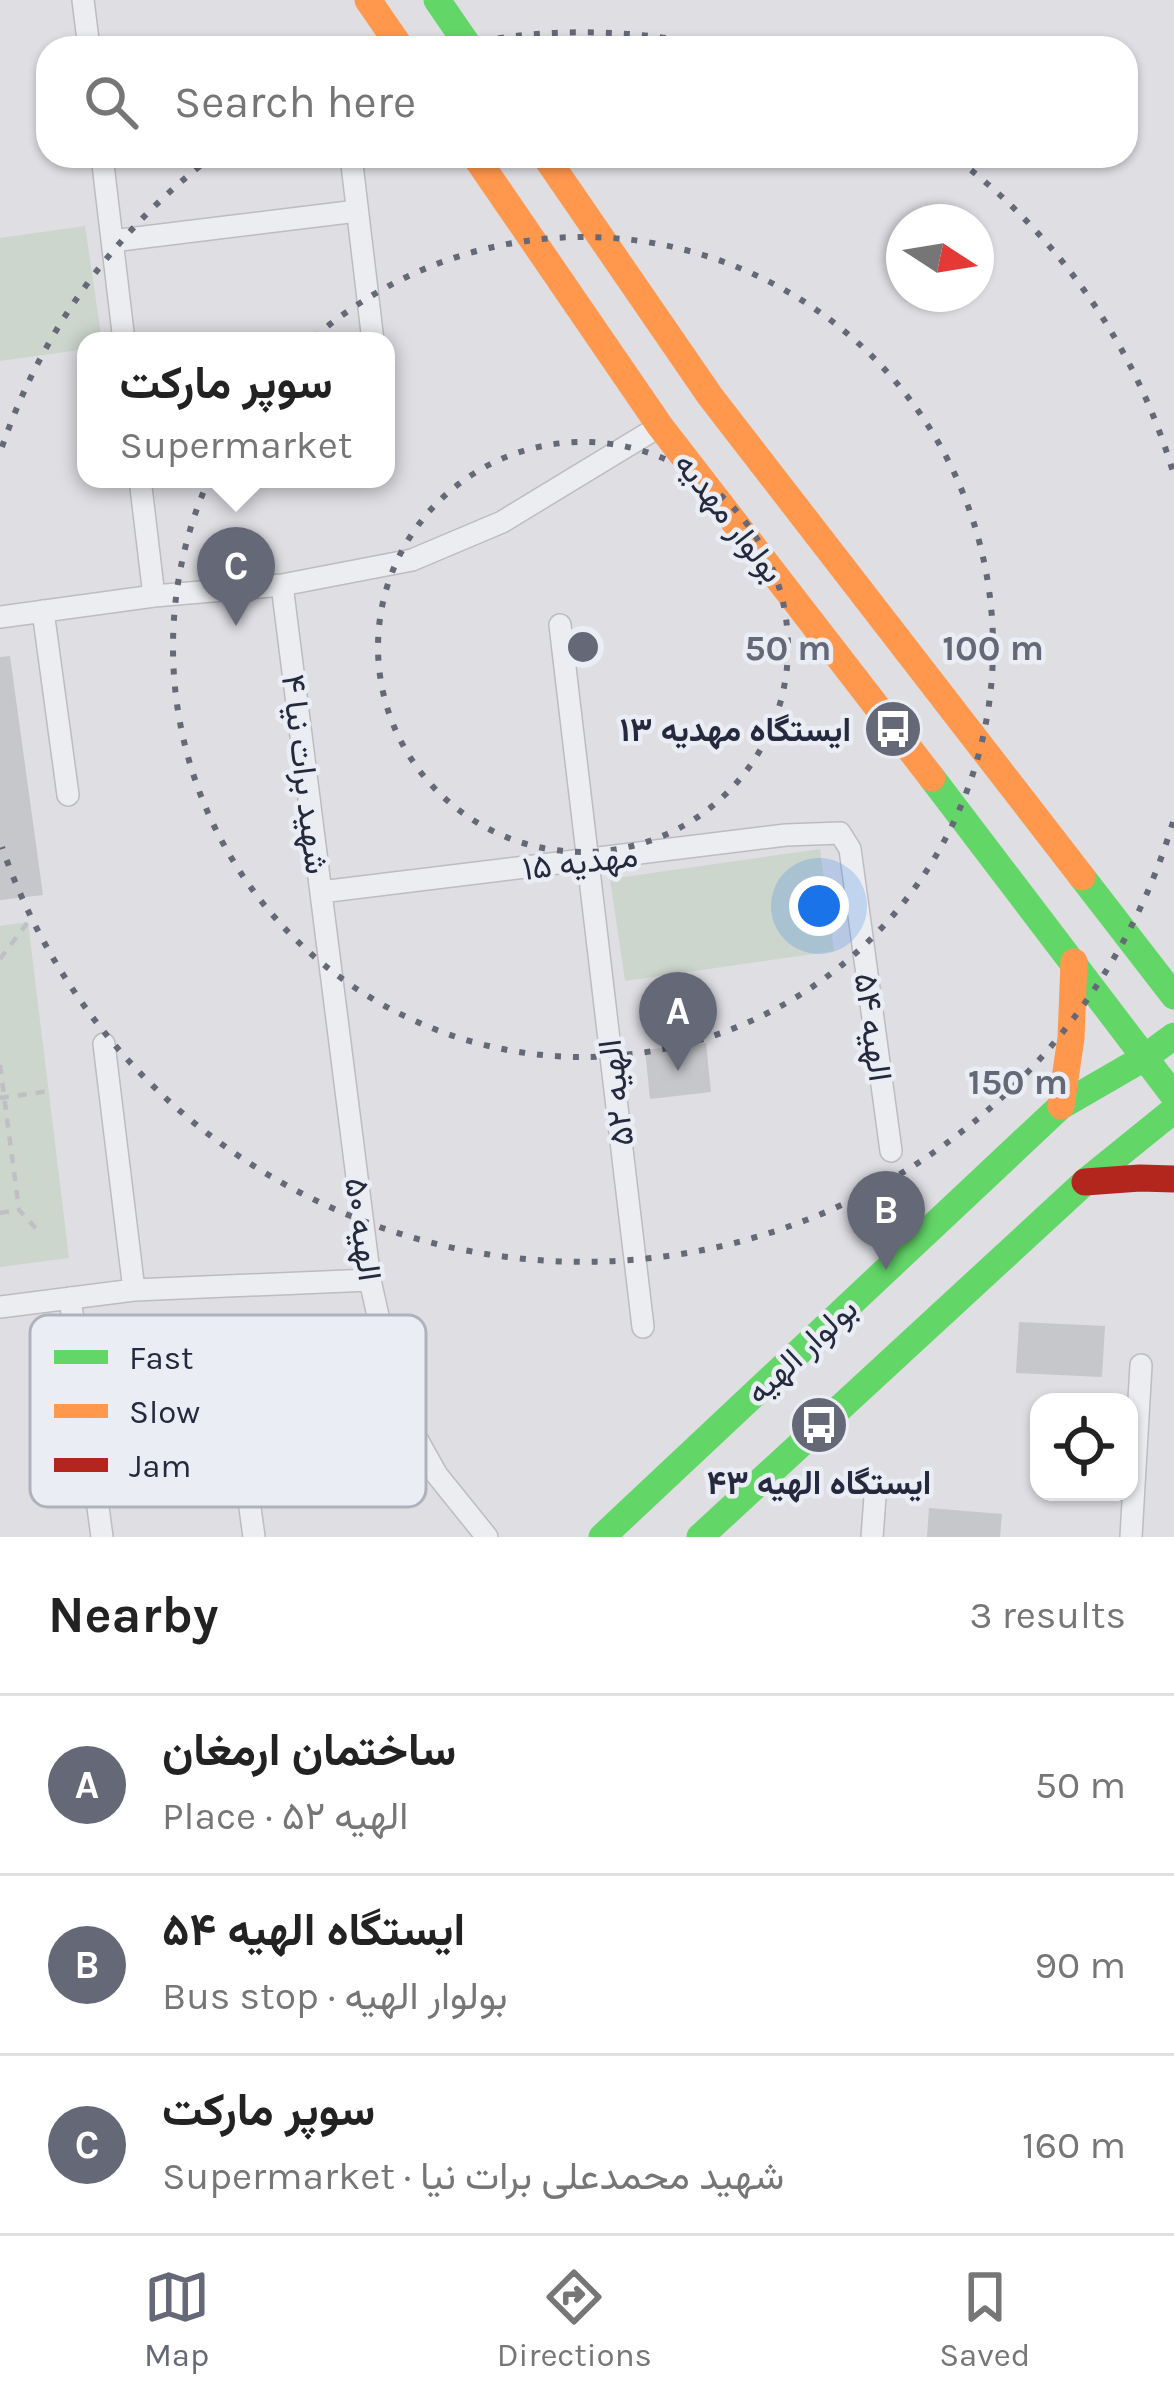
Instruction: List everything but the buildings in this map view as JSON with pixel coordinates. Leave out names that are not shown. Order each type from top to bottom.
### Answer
[{"type":"main road","points":[[368,0],[392,36]]},
{"type":"main road","points":[[437,0],[462,36]]},
{"type":"main road","name":"بولوار مهدیه","points":[[483,168],[660,426],[1174,1096]]},
{"type":"main road","name":"بولوار مهدیه","points":[[552,168],[710,396],[1174,996]]},
{"type":"main road","points":[[1061,1106],[1071,1038],[1074,962]]},
{"type":"main road","name":"بولوار الهیه","points":[[602,1537],[1061,1106],[1174,1036]]},
{"type":"main road","name":"بولوار الهیه","points":[[700,1537],[1085,1182],[1174,1110]]},
{"type":"main road","points":[[1085,1182],[1174,1179]]},
{"type":"street","points":[[83,0],[88,36]]},
{"type":"street","points":[[103,168],[123,332]]},
{"type":"street","points":[[352,168],[372,332]]},
{"type":"street","points":[[112,241],[357,211]]},
{"type":"street","points":[[0,617],[282,585],[412,560],[502,523],[660,426]]},
{"type":"street","points":[[141,488],[154,596]]},
{"type":"street","name":"شهید برات نیا ۴","points":[[282,585],[321,892]]},
{"type":"street","points":[[44,611],[68,795]]},
{"type":"street","name":"الهیه ۵۲","points":[[560,625],[643,1328]]},
{"type":"street","name":"مهدیه ۱۵","points":[[321,892],[839,833]]},
{"type":"street","name":"الهیه ۵۴","points":[[839,833],[850,850],[891,1151]]},
{"type":"street","name":"الهیه ۵۰","points":[[321,892],[378,1315]]},
{"type":"street","points":[[104,1044],[134,1290]]},
{"type":"street","points":[[0,1307],[134,1290],[370,1280]]},
{"type":"street","points":[[70,1298],[72,1315]]},
{"type":"street","points":[[1131,1537],[1141,1365]]},
{"type":"street","name":"الهیه ۵۰","points":[[426,1455],[487,1537]]},
{"type":"street","points":[[872,1537],[875,1498]]},
{"type":"street","points":[[99,1507],[103,1537]]},
{"type":"street","points":[[250,1507],[254,1537]]},
{"type":"path","points":[[0,959],[28,922]]},
{"type":"path","points":[[0,1064],[20,1210],[41,1234]]},
{"type":"path","points":[[2,1097],[49,1091]]},
{"type":"path","points":[[0,1213],[20,1210]]},
{"type":"shaded area","points":[[85,226],[101,332],[77,332],[77,350],[0,361],[0,238]]},
{"type":"shaded area","points":[[820,849],[834,951],[625,981],[610,879]]},
{"type":"shaded area","points":[[28,922],[69,1258],[0,1267],[0,926]]},
{"type":"traffic: fast","points":[[437,0],[462,36]]},
{"type":"traffic: fast","points":[[932,778],[1174,1096]]},
{"type":"traffic: fast","points":[[1082,877],[1174,996]]},
{"type":"traffic: fast","points":[[602,1537],[1061,1106],[1174,1036]]},
{"type":"traffic: fast","points":[[700,1537],[1085,1182],[1174,1110]]},
{"type":"traffic: slow","points":[[368,0],[393,36]]},
{"type":"traffic: slow","points":[[483,168],[660,426],[932,778]]},
{"type":"traffic: slow","points":[[553,168],[710,396],[1082,877]]},
{"type":"traffic: slow","points":[[1061,1106],[1071,1038],[1074,962]]},
{"type":"traffic: jam","points":[[1085,1182],[1174,1179]]},
{"type":"place","name":"سوپر مارکت","points":[[236,626]]},
{"type":"place","name":"ایستگاه مهدیه ۱۳","points":[[893,729]]},
{"type":"place","name":"ساختمان ارمغان","points":[[678,1071]]},
{"type":"place","name":"ایستگاه الهیه ۵۴","points":[[886,1270]]},
{"type":"place","name":"ایستگاه الهیه ۴۳","points":[[819,1425]]}]
